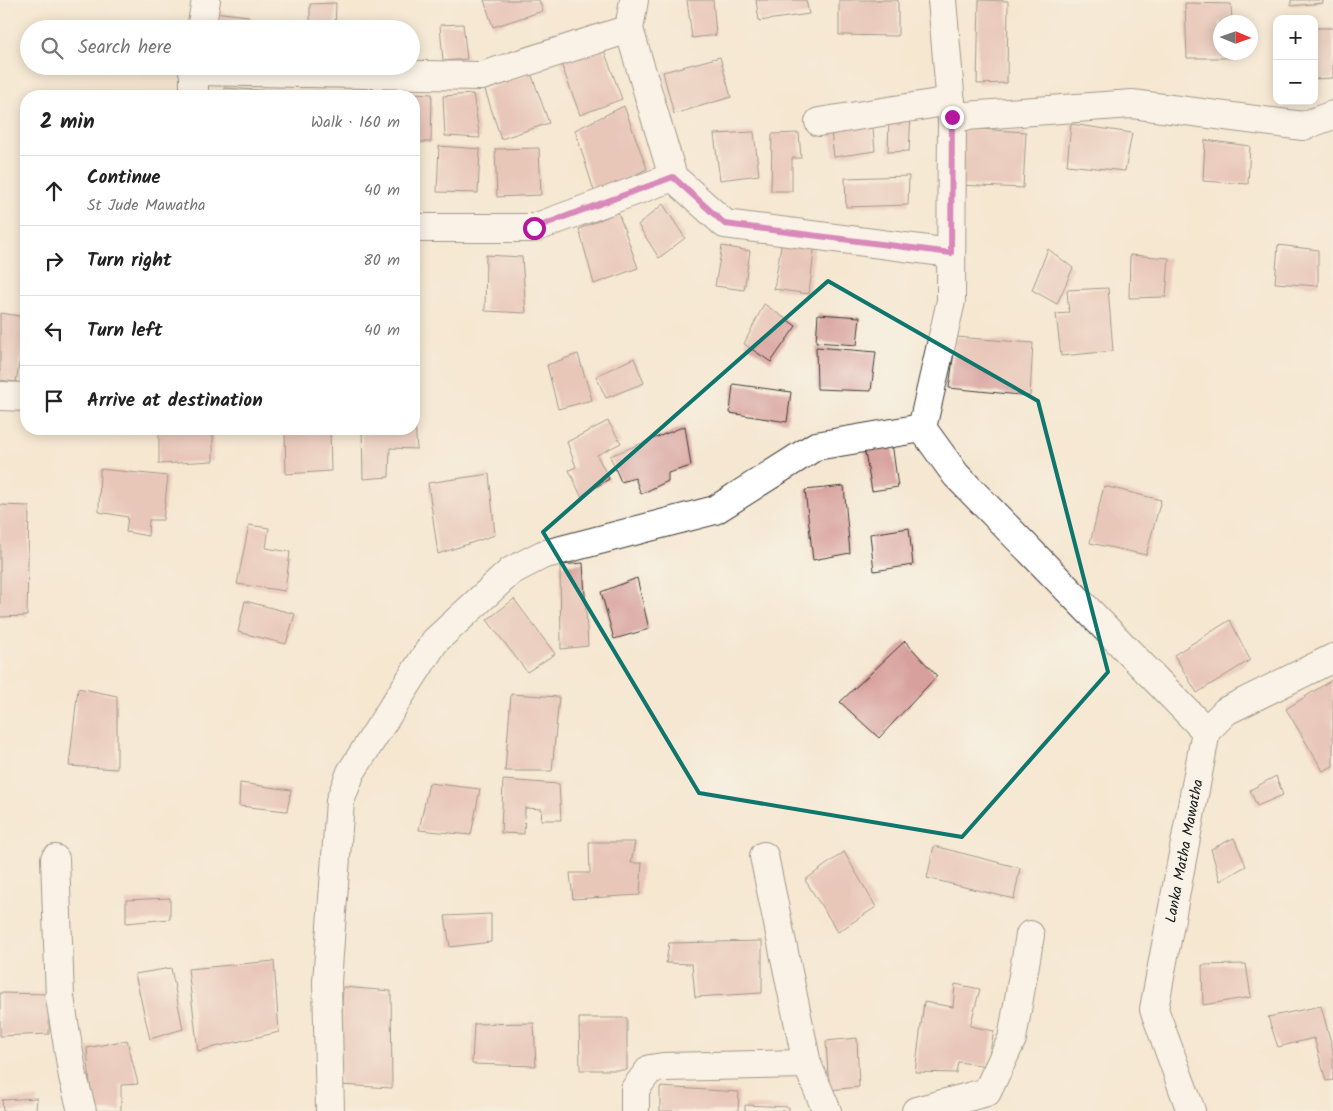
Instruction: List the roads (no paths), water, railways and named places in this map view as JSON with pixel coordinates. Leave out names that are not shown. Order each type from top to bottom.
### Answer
[{"type":"street","points":[[203,20],[206,0]]},
{"type":"street","points":[[634,0],[629,28],[673,177],[725,224],[951,253]]},
{"type":"street","points":[[942,0],[952,109],[951,301],[922,428],[956,475],[1206,731],[1226,711],[1333,658]]},
{"type":"street","points":[[194,78],[482,76],[629,28]]},
{"type":"street","points":[[819,122],[952,109],[1132,104],[1303,126],[1333,115]]},
{"type":"street","points":[[420,228],[534,228],[673,177]]},
{"type":"street","points":[[0,396],[20,397]]},
{"type":"street","points":[[330,1111],[326,982],[340,801],[351,772],[434,641],[511,571],[542,555],[715,510],[816,446],[922,428]]},
{"type":"street","name":"Lanka Matha Mawatha","points":[[1191,1111],[1154,1009],[1206,731]]},
{"type":"street","points":[[764,856],[807,1064],[827,1111]]},
{"type":"street","points":[[55,859],[60,998],[73,1077],[82,1111]]},
{"type":"street","points":[[916,1111],[987,1092],[1012,1039],[1030,935]]},
{"type":"street","points":[[635,1111],[636,1089],[650,1069],[663,1067],[807,1064]]}]
